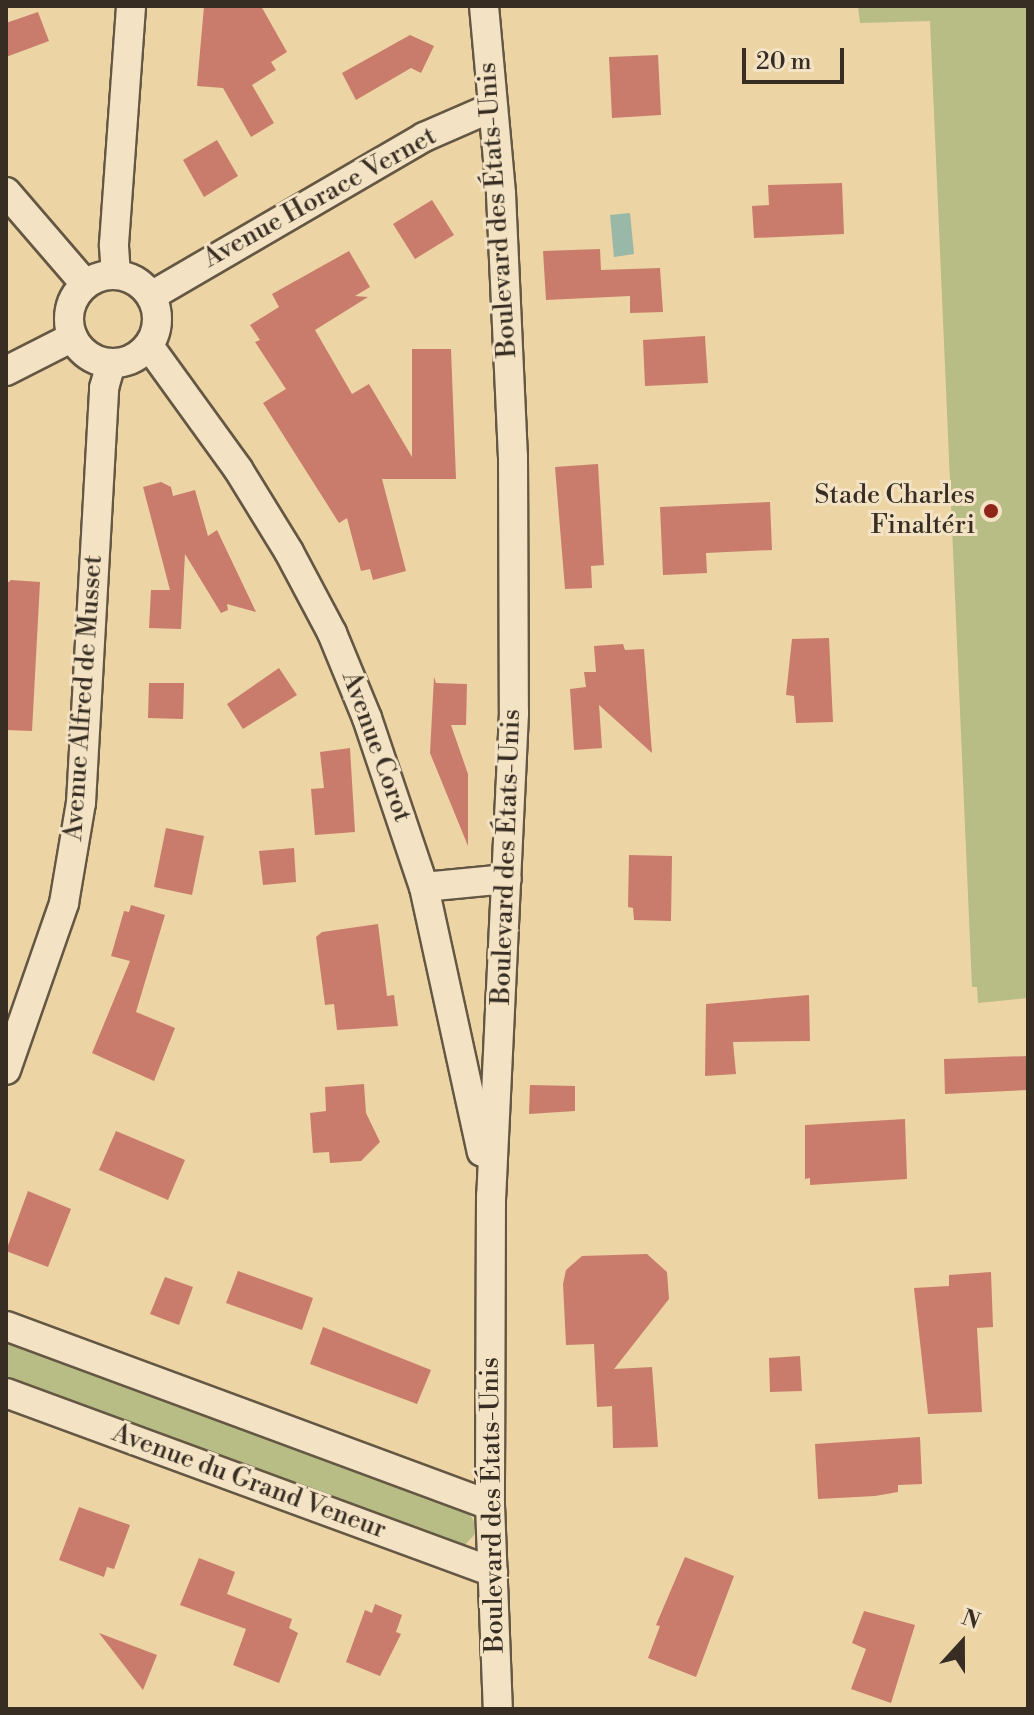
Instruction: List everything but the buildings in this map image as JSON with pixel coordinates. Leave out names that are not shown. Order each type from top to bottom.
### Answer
[{"type":"street","points":[[116,275],[114,244],[131,6]]},
{"type":"street","name":"Boulevard des États-Unis","points":[[484,6],[493,107],[513,457],[514,713],[491,1196],[490,1505],[498,1709]]},
{"type":"street","name":"Avenue Horace Vernet","points":[[151,296],[424,137],[493,107]]},
{"type":"street","points":[[6,192],[85,284]]},
{"type":"street","points":[[116,275],[142,285],[151,296],[158,321],[149,346],[139,356],[111,364],[88,356],[73,337],[70,309],[85,284],[116,275]]},
{"type":"street","points":[[6,371],[73,337]]},
{"type":"street","name":"Avenue Corot","points":[[149,346],[238,469],[332,633],[396,796],[424,887],[491,1196]]},
{"type":"street","name":"Avenue Alfred de Musset","points":[[6,1070],[64,903],[81,803],[104,388],[111,364]]},
{"type":"street","points":[[424,887],[507,879]]},
{"type":"street","points":[[6,1326],[490,1505]]},
{"type":"street","name":"Avenue du Grand Veneur","points":[[6,1393],[493,1572]]},
{"type":"green space","name":"Stade Charles Finaltéri","points":[[858,6],[1028,6],[1028,998],[978,1003],[977,987],[972,987],[930,21],[860,23]]},
{"type":"green space","points":[[6,1338],[466,1508],[476,1525],[475,1534],[463,1547],[6,1384]]},
{"type":"shaded area","points":[[630,213],[634,254],[614,257],[610,215]]},
{"type":"place","name":"Stade Charles Finaltéri","points":[[991,511]]}]
